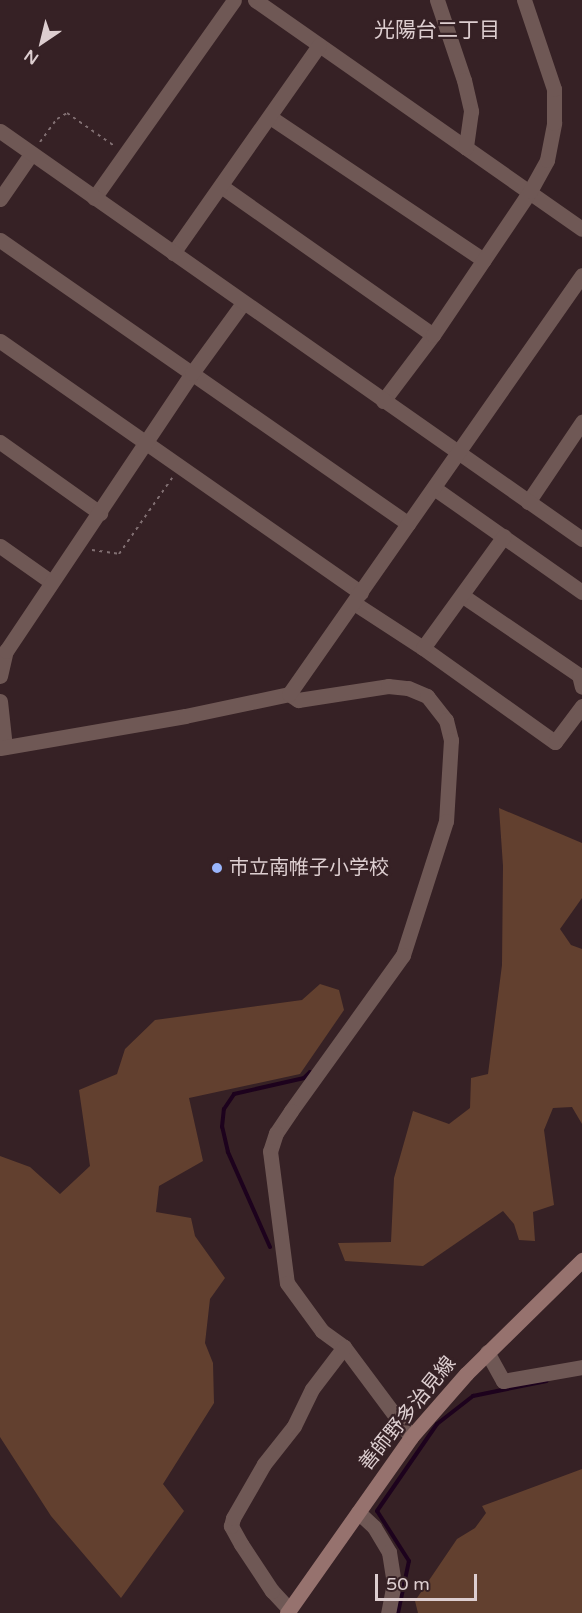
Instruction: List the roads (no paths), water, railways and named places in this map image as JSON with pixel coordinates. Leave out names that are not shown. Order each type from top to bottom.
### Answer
[{"type":"main road","name":"善師野多治見線","points":[[288,1611],[411,1437],[487,1352],[582,1260]]},
{"type":"street","points":[[94,198],[234,0]]},
{"type":"street","points":[[255,0],[582,229]]},
{"type":"street","points":[[437,0],[464,80],[471,111],[466,148]]},
{"type":"street","points":[[383,400],[433,335],[530,191],[547,160],[554,123],[554,89],[524,0]]},
{"type":"street","points":[[174,254],[319,45]]},
{"type":"street","points":[[270,117],[484,260]]},
{"type":"street","points":[[0,131],[582,539]]},
{"type":"street","points":[[0,199],[31,154]]},
{"type":"street","points":[[221,186],[433,335]]},
{"type":"street","points":[[0,240],[408,524]]},
{"type":"street","points":[[0,701],[3,747],[185,716],[289,694],[582,274]]},
{"type":"street","points":[[0,676],[3,649],[77,547],[148,443],[192,373],[243,303]]},
{"type":"street","points":[[0,341],[148,443],[423,648],[555,742],[582,706]]},
{"type":"street","points":[[528,502],[582,422]]},
{"type":"street","points":[[0,442],[100,513]]},
{"type":"street","points":[[434,488],[582,592]]},
{"type":"street","points":[[423,648],[463,596],[504,536]]},
{"type":"street","points":[[0,546],[51,582]]},
{"type":"street","points":[[463,596],[579,675],[582,687]]},
{"type":"street","points":[[289,694],[297,700],[388,686],[408,688],[427,696],[446,720],[451,740],[446,821],[403,955],[314,1077],[276,1133],[270,1151],[287,1283],[322,1331],[344,1347],[411,1437]]},
{"type":"street","points":[[288,1611],[272,1591],[231,1526],[233,1518],[264,1464],[294,1426],[312,1389],[344,1347]]},
{"type":"street","points":[[487,1352],[503,1381],[582,1367]]},
{"type":"street","points":[[358,1512],[374,1527],[389,1552],[394,1583],[388,1613]]},
{"type":"waterway","points":[[270,1247],[228,1152],[222,1127],[224,1109],[234,1094],[304,1078],[310,1072],[312,1074]]},
{"type":"waterway","points":[[398,1613],[409,1561],[377,1511],[437,1424],[473,1396],[546,1381]]},
{"type":"place","name":"市立南帷子小学校","points":[[217,868]]},
{"type":"district","name":"光陽台二丁目","points":[[437,31]]}]
